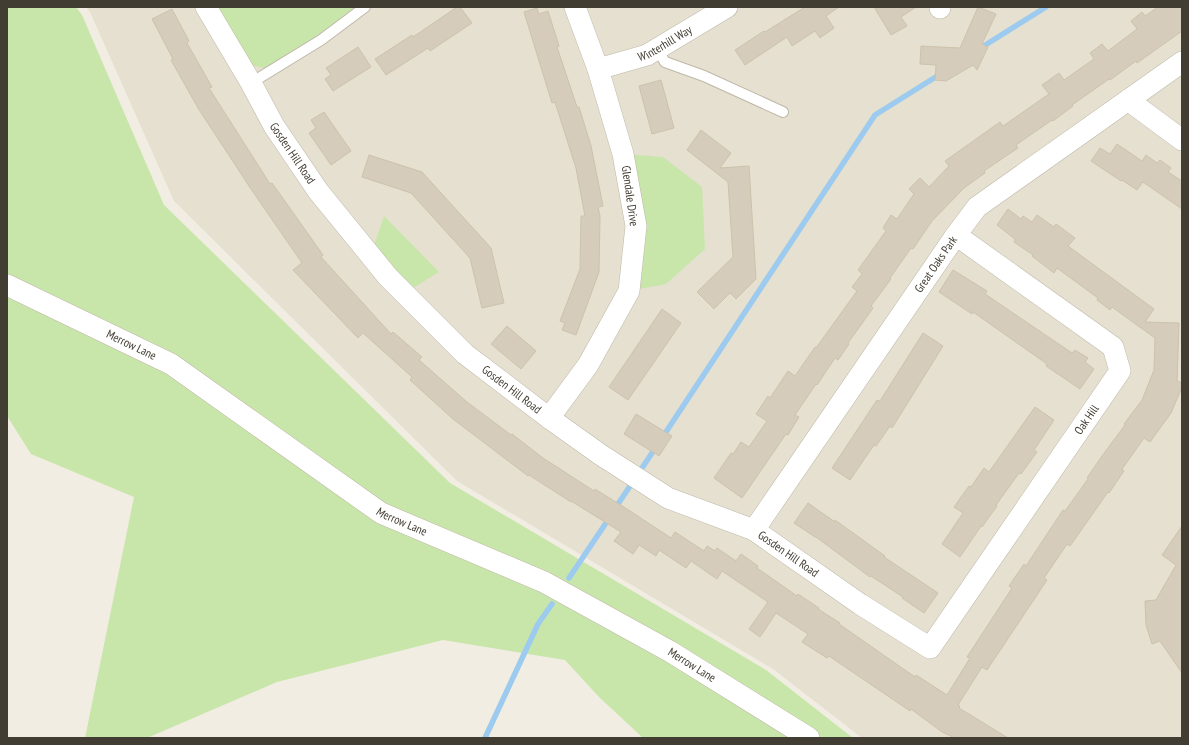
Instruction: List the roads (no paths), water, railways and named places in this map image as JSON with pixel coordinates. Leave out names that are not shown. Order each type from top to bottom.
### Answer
[{"type":"street","name":"Gosden Hill Road","points":[[206,7],[251,83],[274,126],[318,191],[388,277],[464,354],[600,455],[668,498],[754,530],[860,604],[930,648]]},
{"type":"street","name":"Glendale Drive","points":[[550,418],[588,365],[629,291],[636,226],[623,154],[598,69],[575,7]]},
{"type":"street","name":"Winterhill Way","points":[[598,69],[647,55],[727,7]]},
{"type":"street","name":"Great Oaks Park","points":[[754,530],[956,235],[977,207],[1182,62]]},
{"type":"street","points":[[1128,100],[1182,140]]},
{"type":"street","name":"Oak Hill","points":[[930,648],[1120,371],[1113,347],[956,235]]},
{"type":"street","name":"Merrow Lane","points":[[7,285],[171,364],[381,513],[544,582],[671,652],[809,738]]},
{"type":"lane","points":[[251,83],[321,40],[364,7]]},
{"type":"lane","points":[[657,49],[666,62],[704,76],[783,112]]},
{"type":"waterway","points":[[979,49],[1046,7]]},
{"type":"waterway","points":[[662,438],[875,115],[942,73]]},
{"type":"waterway","points":[[614,510],[656,447]]},
{"type":"waterway","points":[[569,578],[610,517]]},
{"type":"waterway","points":[[485,738],[538,624],[552,604]]}]
